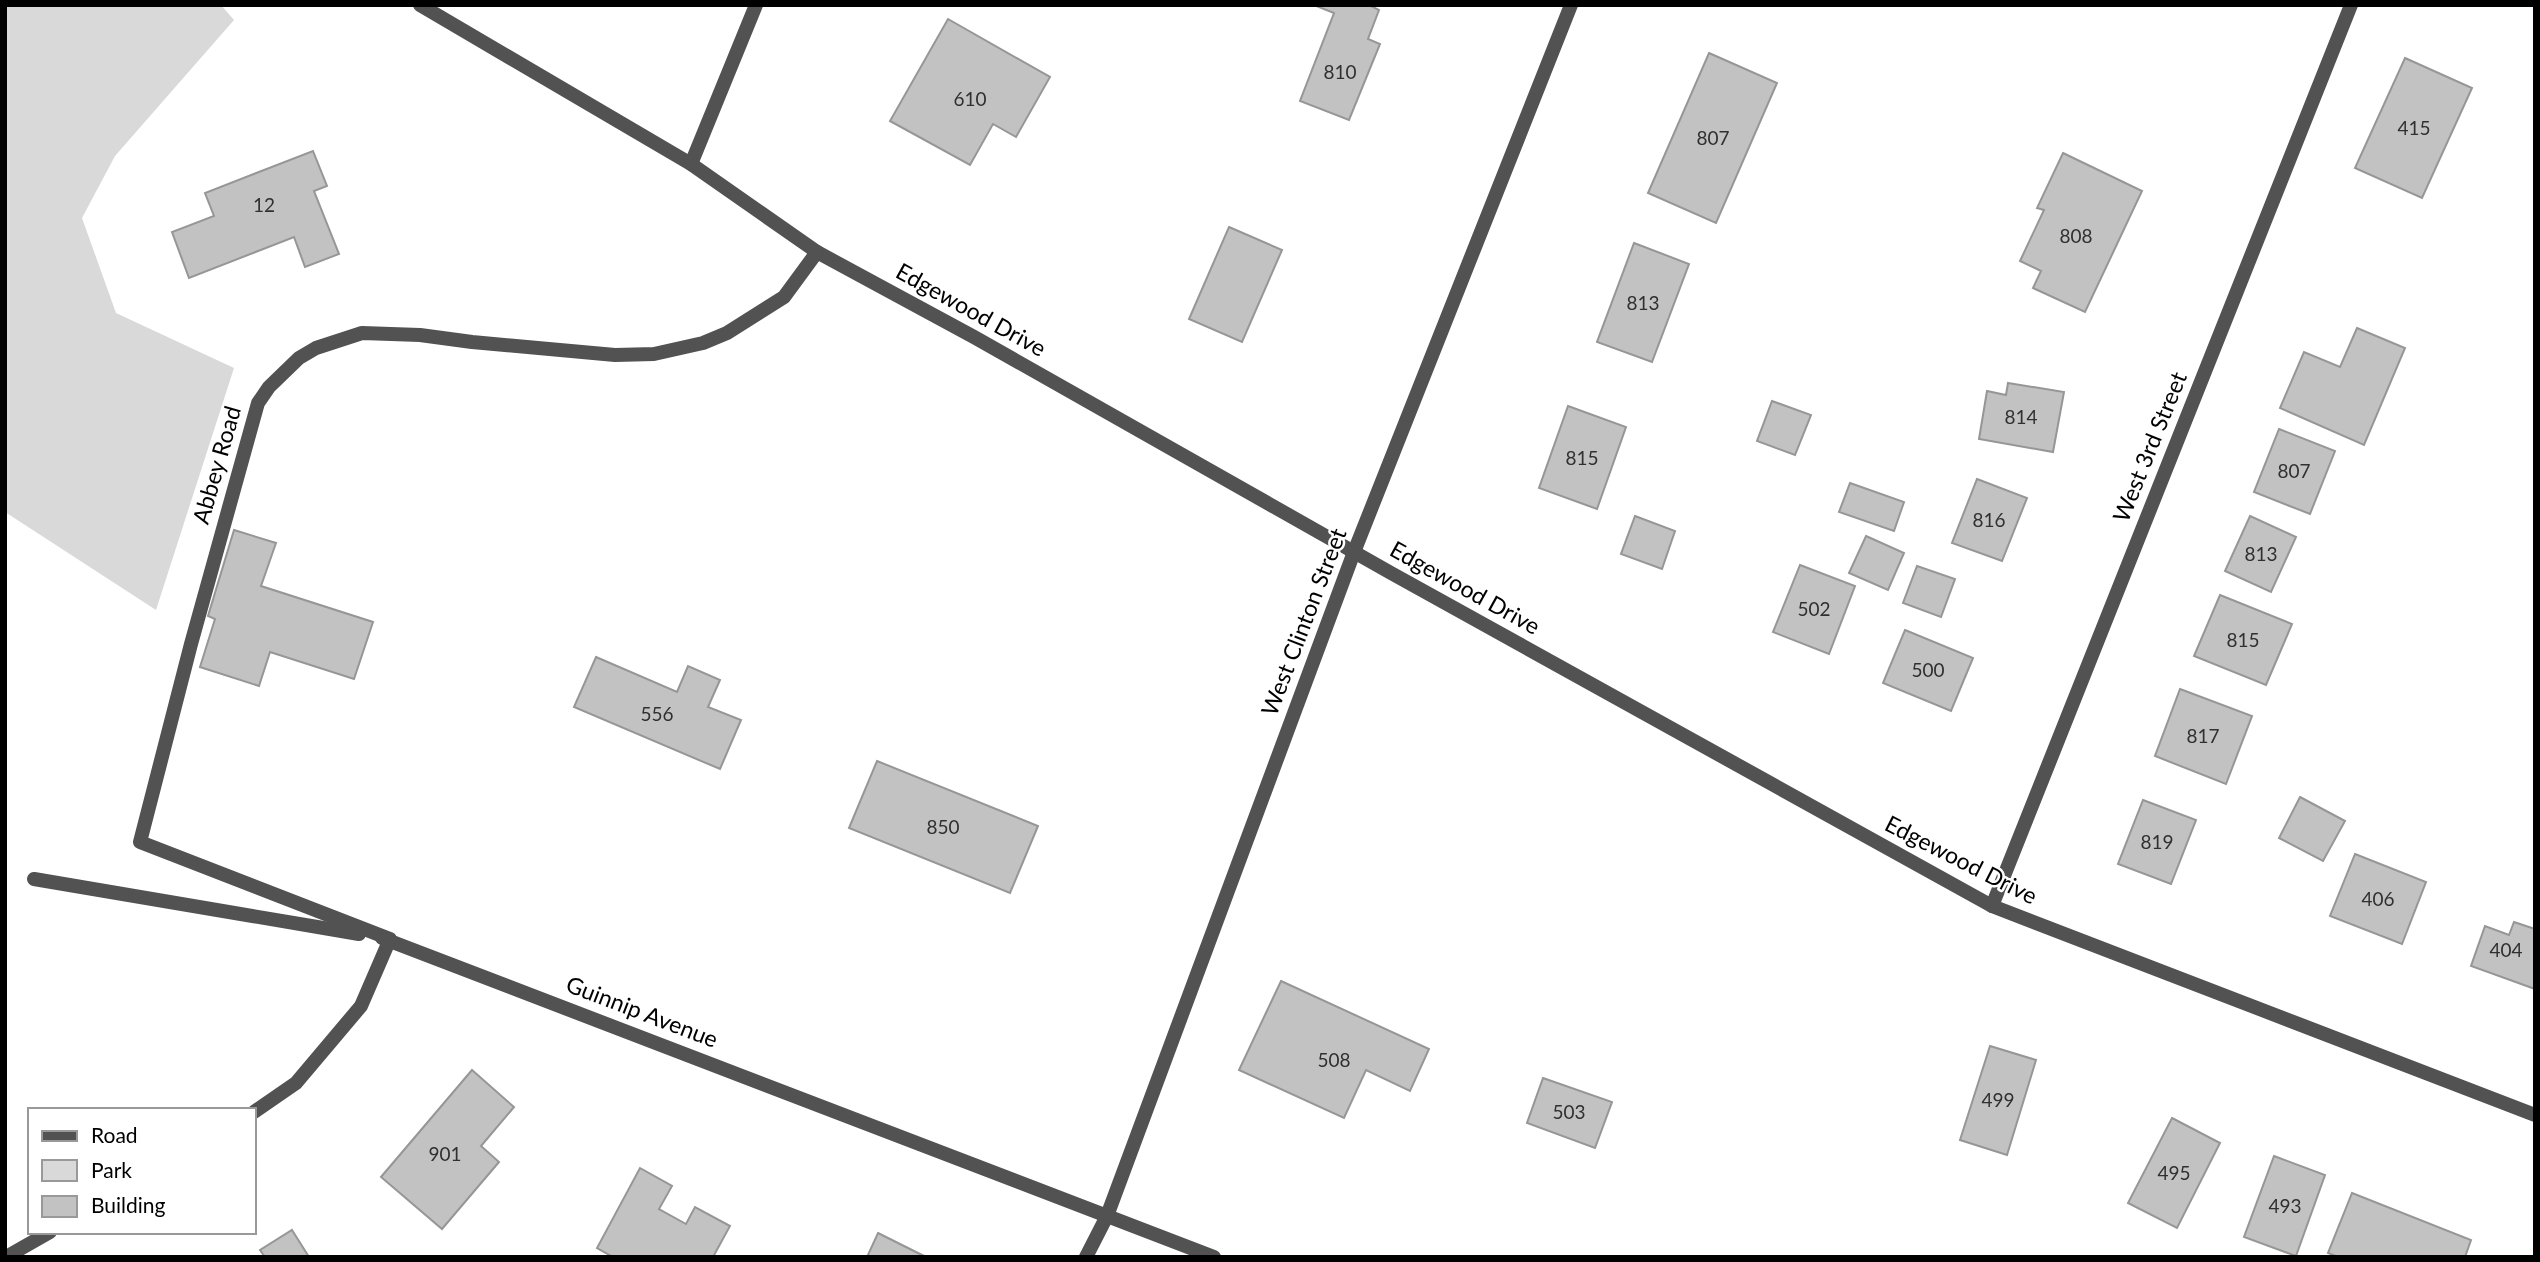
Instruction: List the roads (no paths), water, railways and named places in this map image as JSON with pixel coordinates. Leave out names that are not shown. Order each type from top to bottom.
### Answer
[{"type":"street","name":"Edgewood Drive","points":[[420,5],[691,164],[817,252],[986,343],[1354,552],[1992,906],[2535,1115]]},
{"type":"street","points":[[691,164],[756,5]]},
{"type":"street","name":"West Clinton Street","points":[[1086,1257],[1107,1216],[1354,552],[1571,5]]},
{"type":"street","name":"West 3rd Street","points":[[1992,906],[2351,5]]},
{"type":"street","name":"Abbey Road","points":[[390,939],[140,842],[191,644],[258,403],[269,387],[299,358],[316,348],[362,332],[420,335],[615,355],[654,354],[704,343],[727,333],[784,297],[817,252]]},
{"type":"street","name":"Guinnip Avenue","points":[[34,879],[390,939],[1214,1257]]},
{"type":"street","points":[[256,1111],[296,1083],[362,1006],[390,939]]},
{"type":"street","points":[[6,1257],[46,1234]]}]
